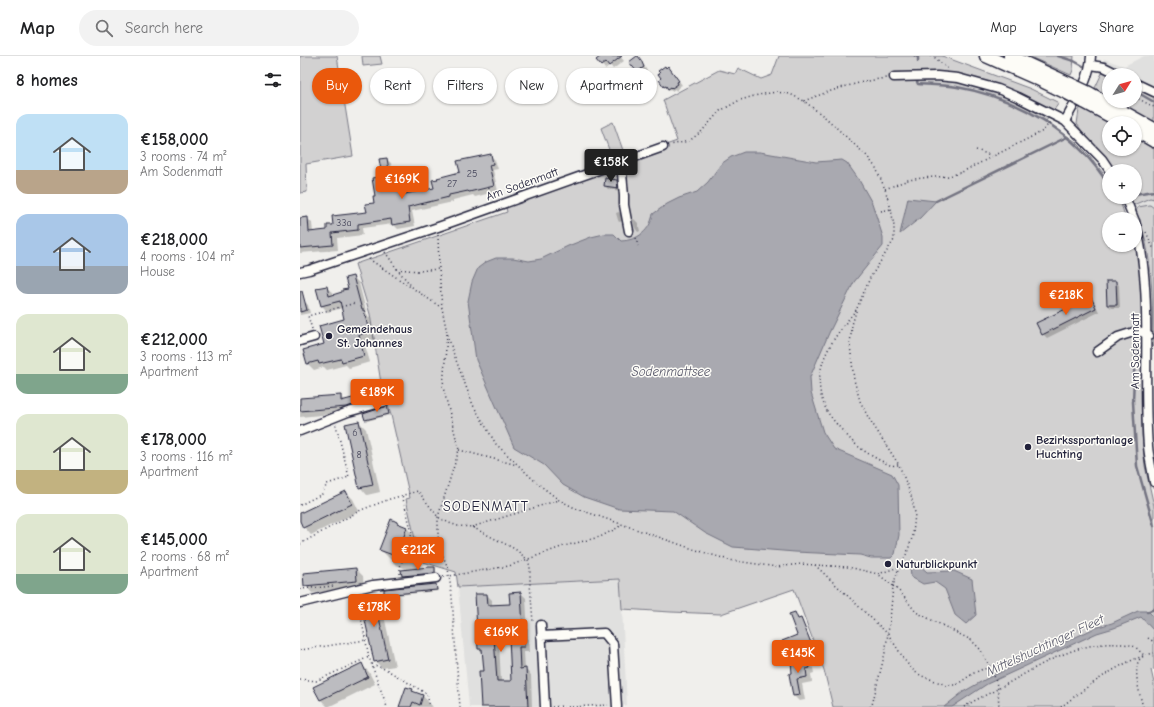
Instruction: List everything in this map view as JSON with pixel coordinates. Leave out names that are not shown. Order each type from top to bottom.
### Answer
[{"type":"highway","points":[[986,56],[1040,80],[1069,89]]},
{"type":"highway","points":[[1010,56],[1069,89],[1154,130]]},
{"type":"highway","points":[[1086,97],[1113,116]]},
{"type":"highway","points":[[1142,134],[1154,141]]},
{"type":"street","points":[[1065,121],[1087,77],[1091,65],[1091,56]]},
{"type":"street","points":[[1091,65],[1106,68]]},
{"type":"street","points":[[894,77],[937,76],[958,78],[998,89],[1065,121],[1105,164]]},
{"type":"street","points":[[1142,86],[1154,92]]},
{"type":"street","name":"Am Sodenmatt","points":[[300,272],[438,227],[663,147]]},
{"type":"street","points":[[621,162],[624,205],[629,231]]},
{"type":"street","name":"Am Sodenmatt","points":[[1142,247],[1146,267],[1142,333],[1147,420],[1154,482]]},
{"type":"street","points":[[1097,352],[1118,337],[1142,333]]},
{"type":"street","points":[[300,341],[314,337]]},
{"type":"street","points":[[300,431],[348,412],[384,402]]},
{"type":"street","points":[[300,603],[373,584],[436,578]]},
{"type":"street","points":[[541,625],[545,707]]},
{"type":"street","points":[[541,636],[604,633],[613,644],[616,706]]},
{"type":"path","points":[[931,56],[958,78]]},
{"type":"path","points":[[804,101],[829,91],[856,83],[894,77]]},
{"type":"path","points":[[663,147],[689,141],[701,132],[720,111],[740,100],[776,92],[790,94],[804,101],[826,118],[867,156],[876,168],[885,189],[891,209],[894,226],[894,240],[870,278],[857,308],[852,325],[850,345],[854,380],[860,401],[868,417],[899,465],[911,495],[915,513],[913,535],[893,586],[888,634],[883,661],[870,707]]},
{"type":"path","points":[[1142,101],[1154,107]]},
{"type":"path","points":[[885,189],[908,180],[949,176],[962,172],[1043,131],[1048,126]]},
{"type":"path","points":[[976,150],[994,156]]},
{"type":"path","points":[[881,211],[891,209]]},
{"type":"path","points":[[438,227],[442,308],[447,333],[454,355],[473,405],[496,444],[537,483],[559,500],[575,508],[729,560],[777,567],[801,564],[848,567],[878,574],[900,592],[916,612],[971,640],[980,649],[992,668],[998,689],[999,707]]},
{"type":"path","points":[[636,238],[638,246]]},
{"type":"path","points":[[381,246],[397,269],[414,289]]},
{"type":"path","points":[[361,253],[442,308]]},
{"type":"path","points":[[397,269],[418,271],[439,269]]},
{"type":"path","points":[[314,337],[308,316],[355,303]]},
{"type":"path","points":[[857,308],[840,329],[826,353],[821,368],[821,397],[826,411],[855,444],[889,465],[899,465]]},
{"type":"path","points":[[447,333],[443,387],[459,450],[438,518],[438,536],[440,549],[448,568],[452,597],[460,707]]},
{"type":"path","points":[[300,505],[322,494],[327,484],[349,477],[334,417]]},
{"type":"path","points":[[459,450],[519,465]]},
{"type":"path","points":[[300,544],[361,510],[402,495],[418,491],[438,518],[458,526],[472,527],[559,500]]},
{"type":"path","points":[[400,582],[400,567],[412,533],[402,495]]},
{"type":"path","points":[[449,577],[509,566],[564,546],[600,537],[618,527],[620,523]]},
{"type":"path","points":[[472,527],[514,549],[528,560],[530,567],[533,625],[541,625]]},
{"type":"path","points":[[814,565],[888,634],[910,668],[922,676],[946,685],[956,685],[974,673],[983,669],[992,668]]},
{"type":"path","points":[[878,574],[899,568]]},
{"type":"path","points":[[300,589],[338,585]]},
{"type":"path","points":[[355,589],[369,657],[387,707]]},
{"type":"path","points":[[1148,638],[1154,642]]},
{"type":"path","points":[[300,650],[366,640]]},
{"type":"path","points":[[964,707],[974,700],[1056,658],[1078,649],[1098,644],[1125,645],[1134,647],[1144,655]]},
{"type":"path","points":[[1061,707],[1112,671],[1144,655],[1154,653]]},
{"type":"path","points":[[1143,707],[1138,682],[1137,666],[1139,660],[1144,655]]},
{"type":"path","points":[[300,679],[316,681],[369,657]]},
{"type":"path","points":[[372,664],[387,670],[427,694],[430,707]]},
{"type":"path","points":[[551,707],[616,706]]},
{"type":"shaded area","points":[[300,56],[337,56],[339,68],[312,68],[312,104],[345,104],[353,156],[306,164],[307,192],[300,193]]},
{"type":"shaded area","points":[[362,56],[380,56],[382,64],[363,66]]},
{"type":"shaded area","points":[[779,56],[942,56],[1031,89],[1059,103],[1046,121],[1076,142],[1090,156],[1102,172],[1102,204],[1121,204],[1124,212],[1102,212],[1102,252],[1138,252],[1142,285],[1142,435],[1145,466],[1154,506],[1154,669],[1151,670],[1154,683],[1154,707],[833,707],[824,670],[794,589],[721,614],[622,609],[620,579],[458,587],[456,572],[420,561],[406,499],[410,498],[391,415],[381,383],[370,314],[355,264],[507,212],[504,199],[584,171],[585,165],[611,155],[601,128],[613,122],[625,156],[649,151],[677,141],[663,100],[719,70],[735,74],[738,68],[761,79],[772,75]]},
{"type":"shaded area","points":[[1028,56],[1074,56],[1073,70],[1071,75]]},
{"type":"shaded area","points":[[1144,56],[1154,56],[1154,95],[1142,89],[1142,68],[1103,68],[1104,59],[1124,66]]},
{"type":"shaded area","points":[[1102,73],[1102,92],[1095,88]]},
{"type":"shaded area","points":[[1142,89],[1154,95],[1154,123],[1129,108],[1142,108]]},
{"type":"shaded area","points":[[1081,107],[1102,119],[1102,154],[1077,124],[1079,110]]},
{"type":"shaded area","points":[[1142,142],[1154,149],[1154,199],[1150,198],[1142,201],[1142,164],[1110,164],[1104,156],[1142,156]]},
{"type":"shaded area","points":[[1150,198],[1154,199],[1154,208],[1150,205],[1139,207],[1136,211],[1133,205],[1142,204],[1142,201]]},
{"type":"shaded area","points":[[1150,205],[1154,208],[1154,347],[1152,346],[1150,265],[1142,229],[1142,212],[1136,212],[1138,207]]},
{"type":"shaded area","points":[[620,579],[627,705],[615,707],[469,707],[458,587]]},
{"type":"water","name":"Sodenmattsee","points":[[744,152],[760,152],[816,162],[842,160],[847,163],[859,180],[872,203],[883,237],[883,246],[854,282],[829,333],[810,377],[811,393],[823,432],[834,449],[892,474],[898,485],[899,535],[895,554],[891,558],[871,558],[860,555],[733,547],[705,533],[673,511],[619,509],[584,497],[563,485],[544,465],[514,447],[476,360],[468,301],[472,282],[478,268],[486,262],[496,258],[513,258],[529,261],[541,259],[568,246],[591,237],[604,234],[614,234],[621,241],[633,239],[646,230],[653,214],[679,198],[697,192],[708,182],[721,164],[731,157]]},
{"type":"water","points":[[908,198],[936,201],[920,218],[900,234]]},
{"type":"water","points":[[916,562],[927,572],[954,571],[972,579],[976,615],[966,624],[955,615],[945,589],[935,582],[923,584],[911,577],[910,567]]},
{"type":"water","points":[[1138,611],[1148,611],[1154,617],[1154,631],[1141,617],[1097,633],[987,684],[952,707],[944,707],[963,692],[986,679],[1095,628],[1112,623]]},
{"type":"building","points":[[601,56],[622,56],[609,66],[606,62],[601,66],[596,60]]},
{"type":"building","points":[[638,56],[644,67],[634,68],[629,62]]},
{"type":"building","points":[[665,66],[666,68],[668,66],[679,81],[677,82],[678,84],[668,89],[666,86],[664,87],[659,80],[661,78],[658,74],[660,73],[658,71]]},
{"type":"building","points":[[491,154],[493,164],[489,165],[494,186],[449,195],[449,197],[408,207],[410,222],[392,225],[391,219],[358,224],[358,230],[332,233],[333,245],[300,248],[300,218],[308,217],[309,232],[327,230],[327,225],[333,225],[332,216],[367,212],[365,204],[374,203],[373,196],[375,196],[372,178],[382,176],[379,159],[387,158],[392,190],[404,188],[405,194],[434,188],[432,180],[460,172],[457,161]]},
{"type":"building","points":[[605,178],[617,180],[618,188],[604,186]]},
{"type":"building","name":"Gemeindehaus St. Johannes","points":[[353,276],[362,310],[364,310],[369,332],[359,335],[364,356],[342,362],[341,359],[319,364],[318,361],[307,364],[303,350],[324,344],[319,326],[344,319],[340,301],[321,306],[316,288],[327,286],[329,296],[342,292],[342,290],[348,289],[345,278]]},
{"type":"building","points":[[1106,281],[1116,281],[1117,305],[1107,305]]},
{"type":"building","points":[[300,291],[302,291],[307,310],[300,312]]},
{"type":"building","points":[[1091,297],[1096,308],[1042,335],[1036,323]]},
{"type":"building","points":[[383,390],[384,397],[346,407],[300,411],[300,398],[341,395],[341,401]]},
{"type":"building","points":[[387,406],[389,414],[365,420],[363,414]]},
{"type":"building","points":[[359,421],[373,485],[359,488],[345,424]]},
{"type":"building","points":[[346,491],[352,504],[303,528],[300,521],[300,513]]},
{"type":"building","points":[[391,519],[407,527],[401,545],[405,547],[401,558],[379,550]]},
{"type":"building","points":[[435,567],[435,573],[402,576],[401,570]]},
{"type":"building","points":[[356,568],[357,581],[304,586],[303,573]]},
{"type":"building","points":[[436,584],[437,590],[384,595],[384,589]]},
{"type":"building","points":[[521,592],[524,647],[519,647],[520,669],[526,668],[528,707],[481,707],[479,671],[484,671],[482,649],[478,649],[475,594],[487,594],[488,605],[510,604],[509,593]],"holes":[[[509,636],[511,681],[497,681],[494,637]]]},
{"type":"building","points":[[374,594],[388,659],[374,662],[360,597]]},
{"type":"building","points":[[795,612],[798,619],[801,618],[811,643],[801,647],[800,643],[785,648],[782,641],[797,635],[789,614]]},
{"type":"building","points":[[804,659],[805,662],[808,662],[810,668],[806,669],[807,677],[797,679],[800,695],[793,696],[789,674],[792,673],[791,661]]},
{"type":"building","points":[[362,663],[368,677],[320,700],[313,687]]},
{"type":"building","points":[[406,687],[423,695],[420,705],[413,702],[411,707],[399,707]]},
{"type":"waterway","points":[[915,56],[918,57],[918,61]]},
{"type":"waterway","points":[[1058,56],[1074,61],[1083,66]]},
{"type":"waterway","points":[[917,82],[918,84],[952,86],[980,92],[1023,109],[1044,120],[1063,134],[1080,149],[1102,176]]},
{"type":"waterway","points":[[1142,95],[1154,102]]},
{"type":"waterway","points":[[936,201],[1067,137]]},
{"type":"waterway","points":[[1142,193],[1154,191]]},
{"type":"waterway","name":"Mittelshuchtinger Fleet","points":[[1143,346],[1138,346],[1135,351],[1133,402],[1137,466],[1154,526]]},
{"type":"waterway","name":"Mittelshuchtinger Fleet","points":[[1147,612],[1154,609]]},
{"type":"place","name":"Gemeindehaus St. Johannes","points":[[329,336]]},
{"type":"place","name":"Bezirkssportanlage Huchting","points":[[1028,447]]},
{"type":"place","name":"Naturblickpunkt","points":[[888,564]]},
{"type":"district","name":"SODENMATT","points":[[486,506]]}]
